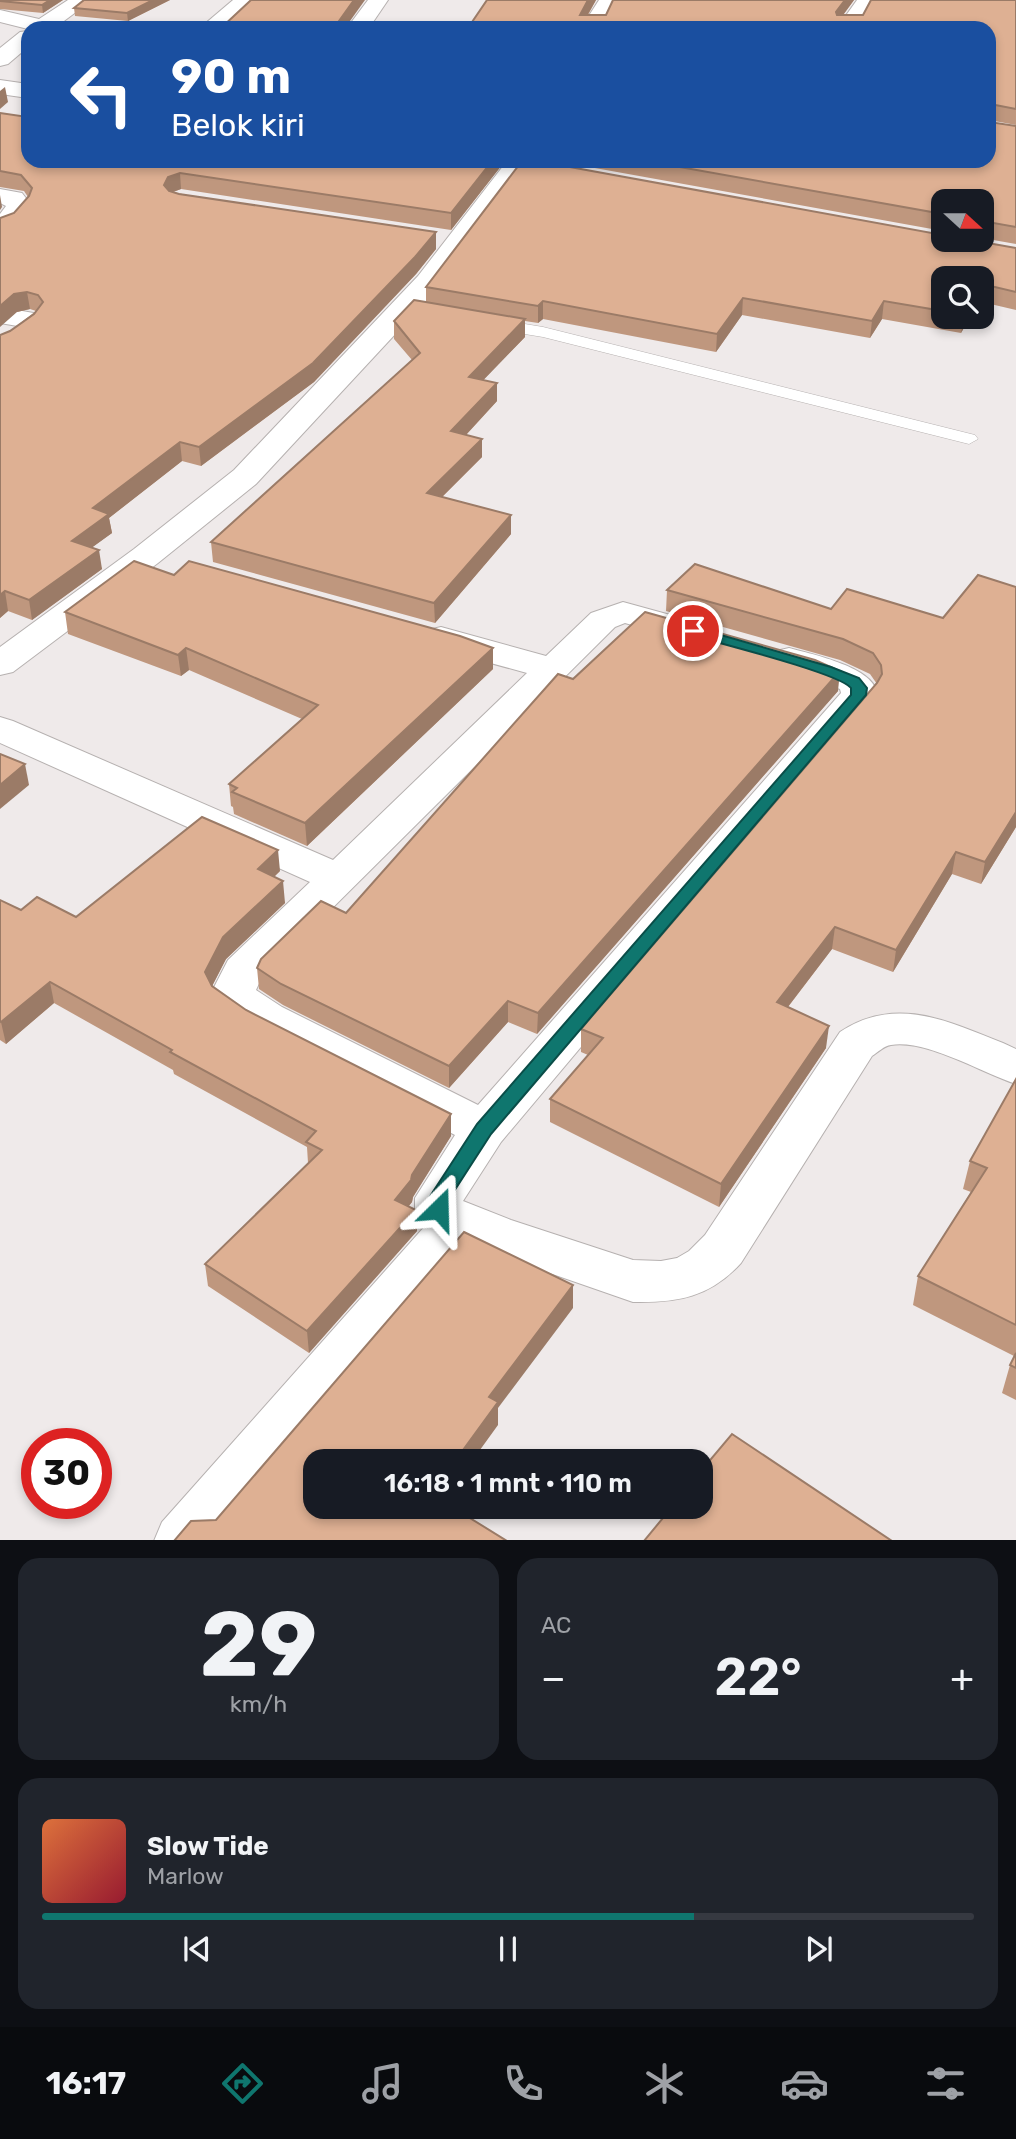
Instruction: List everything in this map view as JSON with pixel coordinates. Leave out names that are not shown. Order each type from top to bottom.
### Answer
[{"type":"street","points":[[53,21],[82,0]]},
{"type":"street","points":[[220,21],[246,0]]},
{"type":"street","points":[[363,21],[378,0]]},
{"type":"street","points":[[596,21],[609,0]]},
{"type":"street","points":[[853,21],[867,0]]},
{"type":"street","points":[[0,16],[21,23]]},
{"type":"street","points":[[0,59],[21,44]]},
{"type":"street","points":[[0,87],[21,90]]},
{"type":"street","points":[[0,664],[146,556],[245,477],[414,310],[446,240],[523,168]]},
{"type":"street","points":[[0,196],[13,198],[19,206],[15,215],[0,228]]},
{"type":"street","points":[[0,314],[29,320],[0,343]]},
{"type":"street","points":[[146,556],[185,566]]},
{"type":"street","points":[[484,1129],[266,1018],[232,995],[243,971],[603,620],[623,612],[853,681],[859,688],[859,695],[484,1129],[439,1198],[439,1209],[460,1221],[633,1281],[661,1282],[687,1278],[707,1266],[723,1249],[856,1044],[869,1035],[886,1029],[905,1029],[1016,1067]]},
{"type":"street","points":[[408,628],[553,668]]},
{"type":"street","points":[[0,729],[340,879]]},
{"type":"street","points":[[183,1540],[460,1221]]},
{"type":"lane","points":[[479,321],[543,332],[969,439]]},
{"type":"building","points":[[0,0],[50,0],[42,5]]},
{"type":"building","points":[[84,0],[153,0],[127,13],[74,8]]},
{"type":"building","points":[[251,0],[354,0],[339,21],[228,21]]},
{"type":"building","points":[[487,0],[588,0],[580,15],[606,15],[613,0],[845,0],[836,12],[837,15],[863,15],[871,0],[1016,0],[1016,109],[996,105],[996,21],[473,21]]},
{"type":"building","points":[[0,113],[21,116],[21,168],[486,168],[451,213],[180,173],[168,177],[164,185],[169,191],[179,194],[436,232],[313,363],[199,447],[180,442],[93,508],[109,514],[72,541],[99,550],[29,600],[5,591],[0,595],[0,335],[34,314],[43,302],[38,295],[27,292],[14,294],[0,306],[0,218],[14,213],[29,196],[32,188],[21,175],[0,171]]},
{"type":"building","points":[[996,123],[1016,126],[1016,227],[994,223],[994,189],[931,189],[931,212],[685,168],[996,168]]},
{"type":"building","points":[[517,168],[575,168],[931,233],[931,252],[994,252],[994,244],[1016,248],[1016,292],[994,287],[994,266],[931,266],[931,309],[884,301],[872,321],[743,298],[717,334],[543,301],[538,306],[426,287]]},
{"type":"building","points":[[414,300],[525,319],[469,377],[497,383],[451,431],[482,439],[427,493],[511,515],[434,603],[211,542],[420,353],[394,321]]},
{"type":"building","points":[[134,561],[174,575],[189,561],[460,636],[493,648],[305,823],[232,792],[237,788],[229,784],[318,705],[186,648],[178,655],[65,612]]},
{"type":"building","points":[[695,564],[831,609],[847,589],[943,618],[978,575],[1016,587],[1016,812],[985,862],[956,852],[896,950],[835,927],[777,1002],[829,1026],[721,1184],[550,1099],[603,1038],[581,1029],[882,674],[881,665],[873,653],[843,639],[667,590]]},
{"type":"building","points":[[645,612],[815,660],[840,671],[538,1013],[508,1001],[449,1066],[281,984],[257,968],[261,959],[321,901],[346,913],[558,674],[573,679]]},
{"type":"building","points":[[0,754],[25,764],[0,785]]},
{"type":"building","points":[[202,817],[278,850],[258,869],[283,881],[223,937],[205,972],[212,986],[246,1010],[451,1114],[411,1180],[395,1200],[416,1210],[307,1331],[205,1264],[322,1150],[306,1142],[316,1131],[170,1052],[172,1050],[50,982],[0,1021],[0,900],[21,910],[37,897],[76,917]]},
{"type":"building","points":[[1016,1079],[1016,1325],[918,1276],[987,1168],[970,1161]]},
{"type":"building","points":[[464,1232],[573,1285],[489,1397],[498,1402],[464,1449],[303,1449],[303,1519],[472,1519],[505,1540],[175,1540],[191,1521],[216,1520]]},
{"type":"building","points":[[1016,1353],[1016,1368],[1010,1365]]},
{"type":"building","points":[[732,1434],[891,1540],[645,1540],[662,1519],[713,1519],[713,1457]]},
{"type":"route","points":[[439,1209],[439,1198],[484,1129],[859,695],[859,688],[853,681],[826,670],[693,631]]}]
